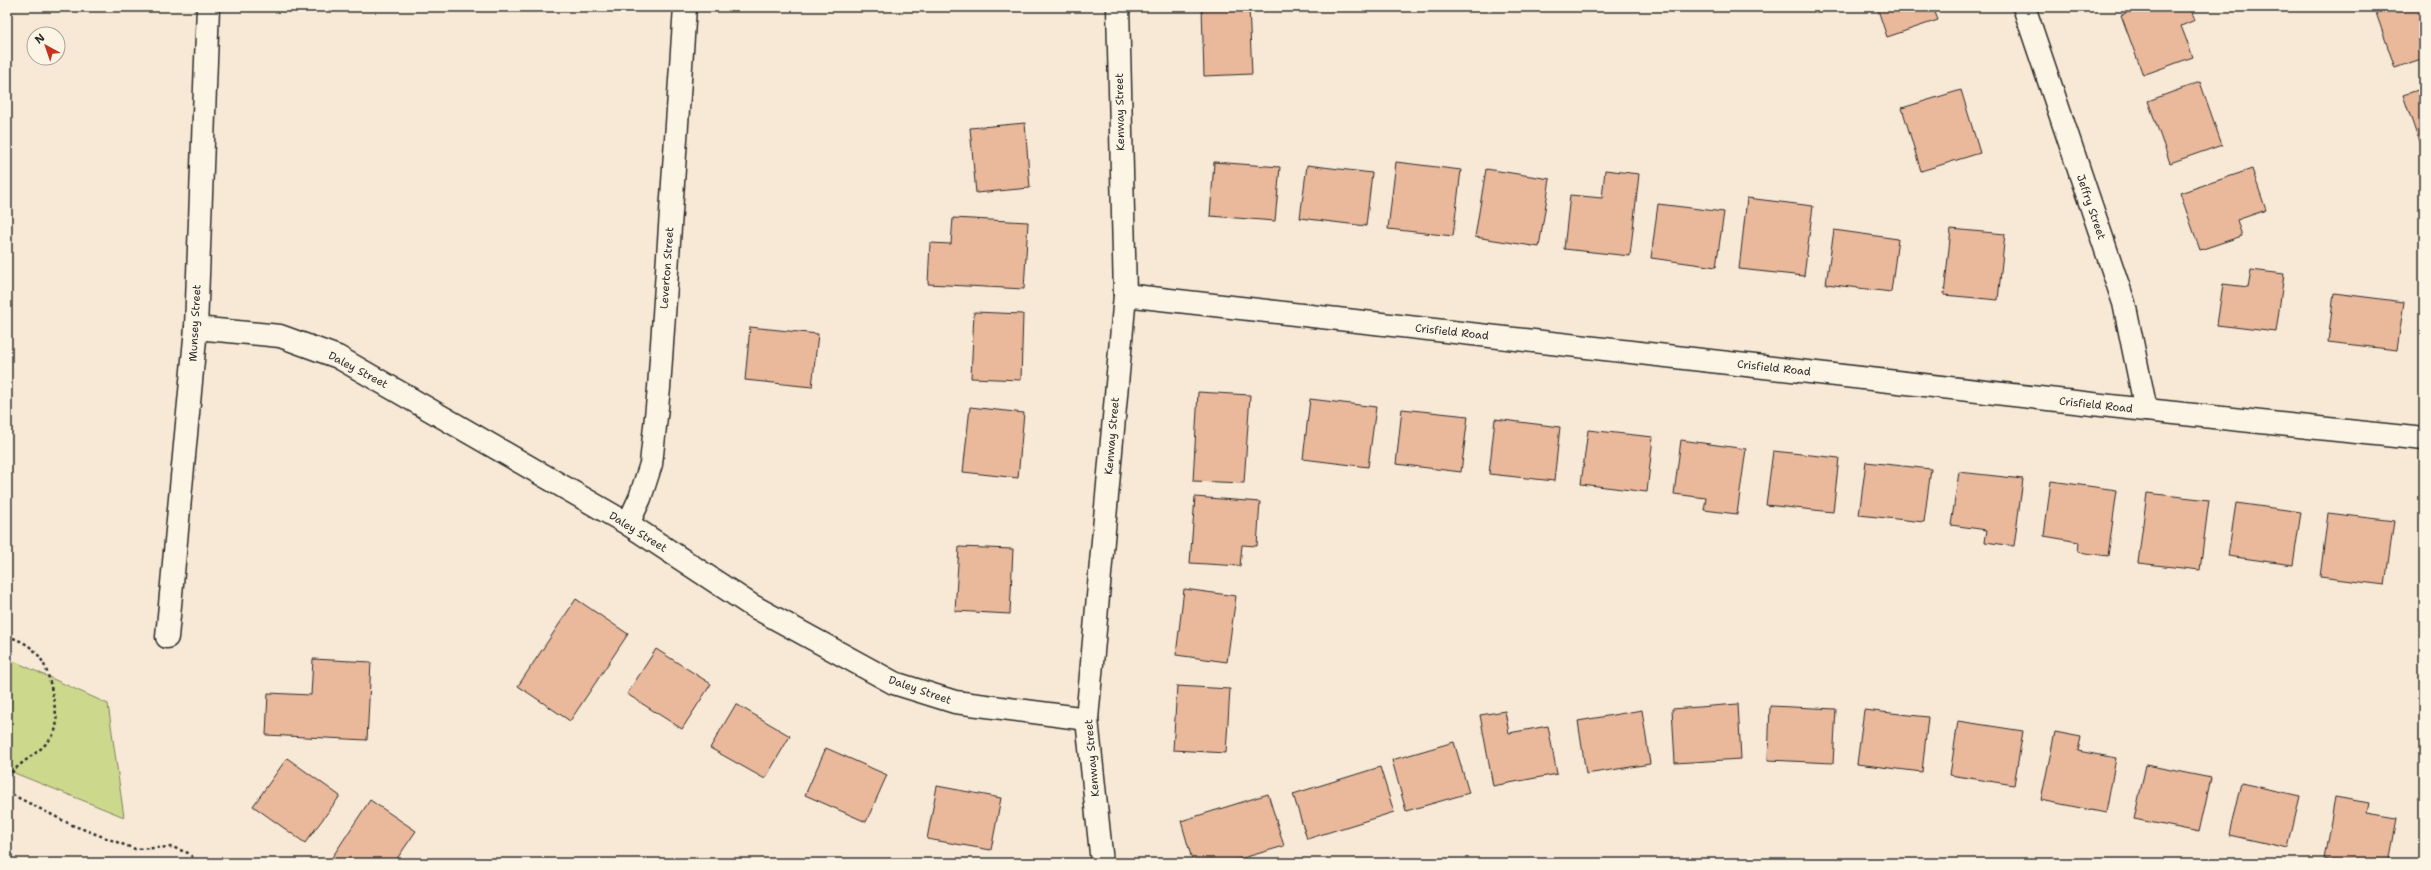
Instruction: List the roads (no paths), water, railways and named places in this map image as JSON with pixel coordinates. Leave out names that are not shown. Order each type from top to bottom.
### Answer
[{"type":"street","name":"Munsey Street","points":[[167,637],[196,328],[208,7]]},
{"type":"street","name":"Leverton Street","points":[[628,524],[640,498],[651,464],[658,395],[685,7]]},
{"type":"street","name":"Kenway Street","points":[[1102,863],[1087,719],[1125,295],[1118,7]]},
{"type":"street","name":"Jeffry Street","points":[[2024,7],[2124,304],[2146,410]]},
{"type":"street","name":"Crisfield Road","points":[[1125,295],[2146,410],[2424,439]]},
{"type":"street","name":"Daley Street","points":[[196,328],[280,336],[338,357],[628,524],[751,605],[894,683],[955,702],[1087,719]]}]
